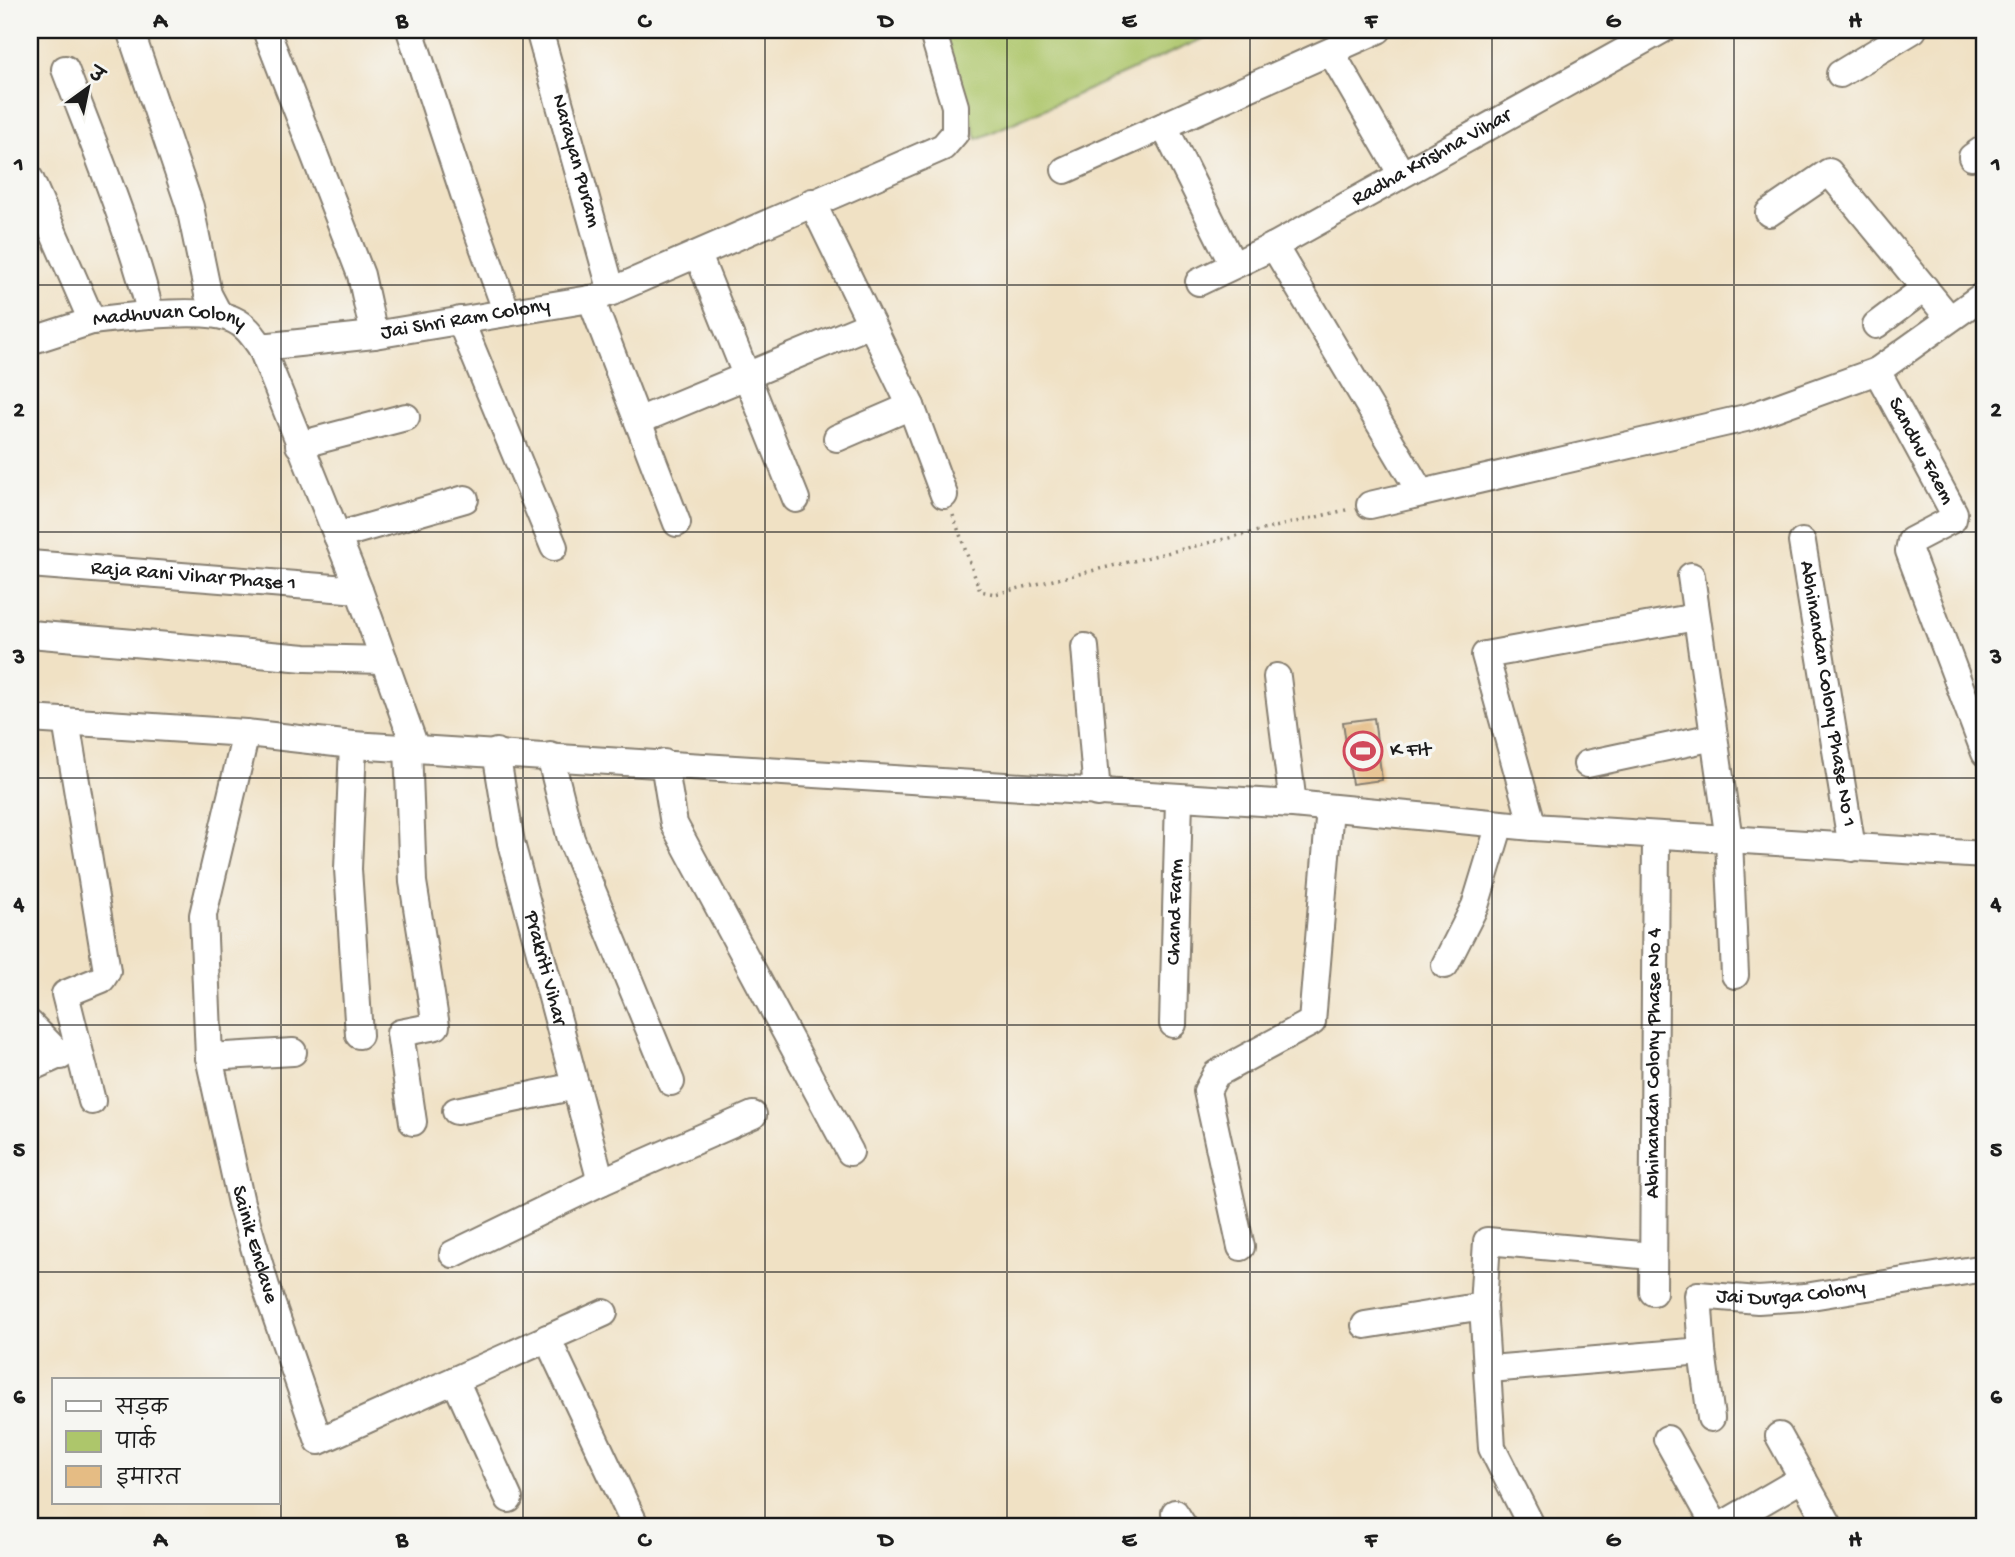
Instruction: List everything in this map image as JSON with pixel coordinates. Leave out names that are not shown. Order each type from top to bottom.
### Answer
[{"type":"street","points":[[130,30],[190,207],[208,294],[219,315]]},
{"type":"street","points":[[266,30],[361,275],[374,335]]},
{"type":"street","points":[[410,30],[506,313]]},
{"type":"street","name":"Narayan Puram","points":[[539,30],[601,295],[638,421],[677,523]]},
{"type":"street","name":"Jai Shri Ram Colony","points":[[261,347],[374,335],[601,295],[943,147],[955,133],[955,106],[932,30]]},
{"type":"street","points":[[1065,170],[1378,30]]},
{"type":"street","name":"Radha Krishna Vihar","points":[[1199,282],[1274,246],[1661,30]]},
{"type":"street","points":[[1840,74],[1913,30]]},
{"type":"street","points":[[1331,52],[1401,173]]},
{"type":"street","points":[[65,69],[115,199],[151,315]]},
{"type":"street","points":[[1164,126],[1233,265]]},
{"type":"street","points":[[1769,213],[1829,172],[1949,318]]},
{"type":"street","name":"Madhuvan Colony","points":[[30,179],[36,211],[92,321],[151,315],[219,315],[245,326],[261,347]]},
{"type":"street","points":[[812,202],[911,406],[947,500]]},
{"type":"street","points":[[1274,246],[1421,493]]},
{"type":"street","points":[[698,255],[796,499]]},
{"type":"street","points":[[1876,325],[1925,288]]},
{"type":"street","points":[[1370,505],[1750,416],[1877,371],[1985,294]]},
{"type":"street","points":[[460,320],[554,547]]},
{"type":"street","points":[[30,341],[92,321]]},
{"type":"street","points":[[638,421],[747,379],[871,324]]},
{"type":"street","points":[[261,347],[359,590],[412,747],[413,883],[436,1026],[401,1033],[413,1122]]},
{"type":"street","name":"Sandhu Faem","points":[[1877,371],[1954,513],[1953,519],[1911,541],[1909,551],[1985,752]]},
{"type":"street","points":[[837,438],[911,406]]},
{"type":"street","points":[[299,445],[406,417]]},
{"type":"street","points":[[337,536],[465,499]]},
{"type":"street","name":"Abhinandan Colony Phase No 1","points":[[1802,542],[1852,848]]},
{"type":"street","name":"Raja Rani Vihar Phase 1","points":[[30,564],[359,590]]},
{"type":"street","points":[[1690,576],[1729,840],[1735,975]]},
{"type":"street","points":[[1533,827],[1485,655],[1696,617]]},
{"type":"street","points":[[30,634],[305,657],[384,660]]},
{"type":"street","points":[[1085,647],[1097,793]]},
{"type":"street","points":[[1277,677],[1293,804]]},
{"type":"street","points":[[30,719],[246,733],[353,745],[496,752],[1179,799],[1293,804],[1533,827],[1985,855]]},
{"type":"street","points":[[66,721],[107,971],[103,979],[65,994],[69,1052],[92,1101]]},
{"type":"street","name":"Sainik Enclave","points":[[246,733],[203,915],[209,1057],[241,1203],[266,1287],[319,1441],[604,1313]]},
{"type":"street","points":[[1587,764],[1714,737]]},
{"type":"street","points":[[353,745],[348,869],[359,1035]]},
{"type":"street","name":"Prakriti Vihar","points":[[496,752],[511,843],[601,1182]]},
{"type":"street","points":[[550,756],[572,839],[671,1082]]},
{"type":"street","points":[[664,763],[674,824],[850,1152]]},
{"type":"street","name":"Chand Farm","points":[[1173,1024],[1179,799]]},
{"type":"street","points":[[1241,1247],[1207,1091],[1216,1074],[1312,1022],[1330,808]]},
{"type":"street","points":[[1445,965],[1475,906],[1500,824]]},
{"type":"street","name":"Abhinandan Colony Phase No 4","points":[[1653,1292],[1656,835]]},
{"type":"street","points":[[30,1024],[69,1052]]},
{"type":"street","points":[[30,1068],[69,1052]]},
{"type":"street","points":[[209,1057],[293,1052]]},
{"type":"street","points":[[456,1111],[576,1086]]},
{"type":"street","points":[[453,1254],[601,1182],[753,1115]]},
{"type":"street","points":[[1532,1527],[1492,1448],[1490,1369],[1483,1306],[1487,1241],[1653,1256]]},
{"type":"street","name":"Jai Durga Colony","points":[[1702,1351],[1698,1295],[1758,1300],[1805,1297],[1985,1268]]},
{"type":"street","points":[[1365,1325],[1483,1306]]},
{"type":"street","points":[[547,1338],[636,1527]]},
{"type":"street","points":[[1490,1369],[1702,1351],[1711,1418]]},
{"type":"street","points":[[455,1380],[509,1499]]},
{"type":"street","points":[[1779,1436],[1830,1527]]},
{"type":"street","points":[[1667,1439],[1718,1527],[1803,1478]]},
{"type":"path","points":[[947,500],[980,591],[995,594],[1370,505]]},
{"type":"green space","points":[[944,30],[1222,30],[977,139]]},
{"type":"building","name":"K FIt","points":[[1374,718],[1382,780],[1352,784],[1343,722]]},
{"type":"place","name":"K FIt","points":[[1363,751]]}]
